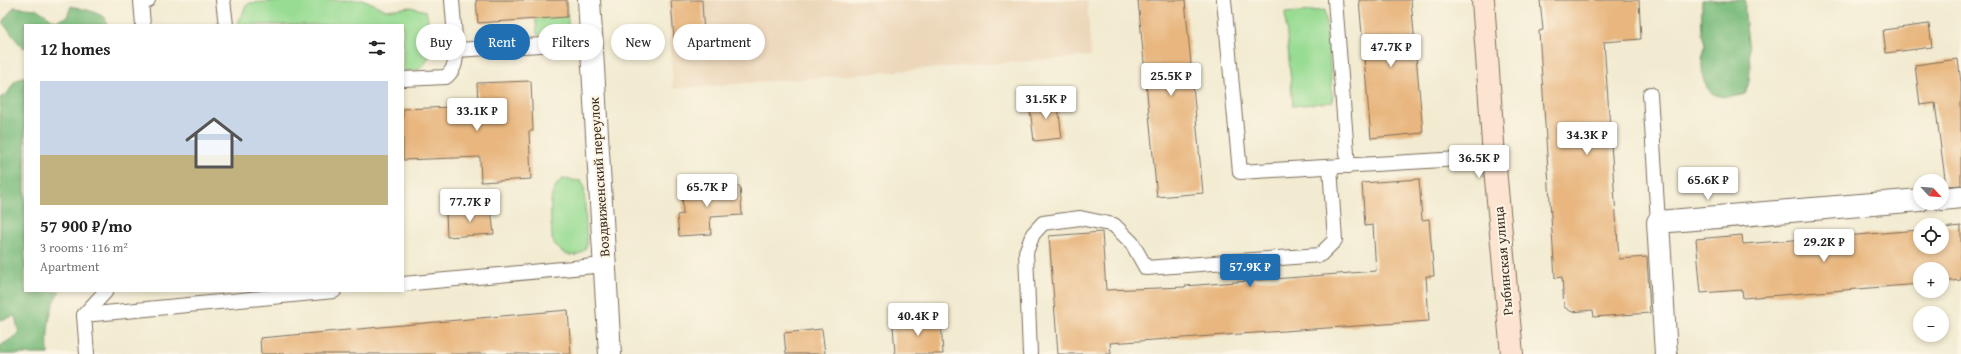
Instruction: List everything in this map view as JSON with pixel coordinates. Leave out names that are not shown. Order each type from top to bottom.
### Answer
[{"type":"main road","name":"Рыбинская улица","points":[[1483,0],[1494,157],[1512,354]]},
{"type":"street","name":"Воздвиженский переулок","points":[[589,0],[590,24]]},
{"type":"street","name":"Воздвиженский переулок","points":[[592,60],[610,354]]},
{"type":"street","points":[[1949,198],[1961,197]]},
{"type":"street","points":[[1666,354],[1658,222],[1913,201]]},
{"type":"lane","points":[[143,24],[141,0],[148,0]]},
{"type":"lane","points":[[223,0],[226,24]]},
{"type":"lane","points":[[452,0],[454,24]]},
{"type":"lane","points":[[1224,0],[1240,172],[1494,157]]},
{"type":"lane","points":[[1334,0],[1348,166]]},
{"type":"lane","points":[[466,49],[538,45]]},
{"type":"lane","points":[[404,79],[446,77],[452,71],[456,60]]},
{"type":"lane","points":[[1650,94],[1658,222]]},
{"type":"lane","points":[[1030,354],[1026,252],[1033,234],[1043,223],[1080,218],[1114,225],[1132,243],[1146,268],[1320,255],[1335,240],[1330,167]]},
{"type":"lane","points":[[404,284],[605,265]]},
{"type":"lane","points":[[87,354],[84,315],[105,292]]},
{"type":"lane","points":[[84,315],[324,292]]},
{"type":"shaded area","points":[[668,0],[1087,0],[1091,56],[673,89]]},
{"type":"green space","points":[[297,0],[365,0],[386,10],[411,7],[426,11],[429,24],[416,24],[416,60],[427,60],[421,68],[417,70],[404,71],[404,24],[237,24],[246,6],[250,3]]},
{"type":"green space","points":[[534,0],[566,0],[568,24],[538,24],[537,35]]},
{"type":"green space","points":[[1702,0],[1745,0],[1750,73],[1745,94],[1725,97],[1718,96],[1707,88],[1702,72],[1702,61],[1705,46],[1702,34]]},
{"type":"green space","points":[[71,6],[91,11],[105,17],[107,24],[24,24],[24,48],[2,22],[14,7],[37,9],[55,21],[67,17]]},
{"type":"green space","points":[[1325,10],[1333,102],[1293,106],[1285,13]]},
{"type":"green space","points":[[24,76],[24,292],[60,292],[53,306],[49,322],[48,354],[0,354],[0,346],[19,334],[15,316],[0,320],[0,98],[7,94],[15,81]]},
{"type":"green space","points":[[562,179],[581,181],[584,186],[587,245],[583,251],[574,255],[568,255],[563,252],[552,239],[551,199],[553,192]]},
{"type":"building","points":[[476,0],[567,0],[567,17],[478,23]]},
{"type":"building","points":[[671,0],[702,0],[703,24],[673,24],[673,26]]},
{"type":"building","points":[[1138,0],[1185,0],[1203,193],[1157,197]]},
{"type":"building","points":[[1359,0],[1411,0],[1423,133],[1371,138]]},
{"type":"building","points":[[1540,0],[1639,0],[1641,39],[1604,42],[1619,259],[1647,257],[1650,313],[1594,317],[1593,310],[1572,312],[1564,307],[1562,277],[1555,278],[1539,31],[1543,30]]},
{"type":"building","points":[[1929,24],[1932,47],[1886,53],[1883,30]]},
{"type":"building","points":[[1958,59],[1961,83],[1961,185],[1949,186],[1949,174],[1944,174],[1935,103],[1920,105],[1915,65]]},
{"type":"building","points":[[531,81],[533,131],[529,131],[531,179],[481,182],[480,157],[404,160],[404,109],[478,106],[477,83]]},
{"type":"building","points":[[1057,98],[1062,138],[1034,141],[1029,101]]},
{"type":"building","points":[[1419,179],[1422,220],[1429,219],[1434,276],[1426,276],[1429,321],[1110,343],[1111,354],[1058,354],[1049,236],[1102,232],[1106,290],[1185,287],[1376,271],[1373,225],[1365,226],[1362,183]]},
{"type":"building","points":[[740,186],[742,215],[710,217],[711,234],[679,236],[677,215],[683,214],[682,189]]},
{"type":"building","points":[[491,209],[494,234],[447,237],[446,212]]},
{"type":"building","points":[[1961,226],[1961,280],[1949,281],[1949,262],[1913,262],[1913,285],[1743,298],[1742,290],[1701,293],[1696,239],[1742,235],[1743,244],[1913,231],[1913,254],[1949,254],[1949,227]]},
{"type":"building","points":[[915,307],[926,322],[941,321],[943,354],[895,354],[893,325],[909,324]]},
{"type":"building","points":[[568,310],[571,354],[261,354],[260,338]]},
{"type":"building","points":[[822,329],[825,354],[786,354],[784,333]]}]
